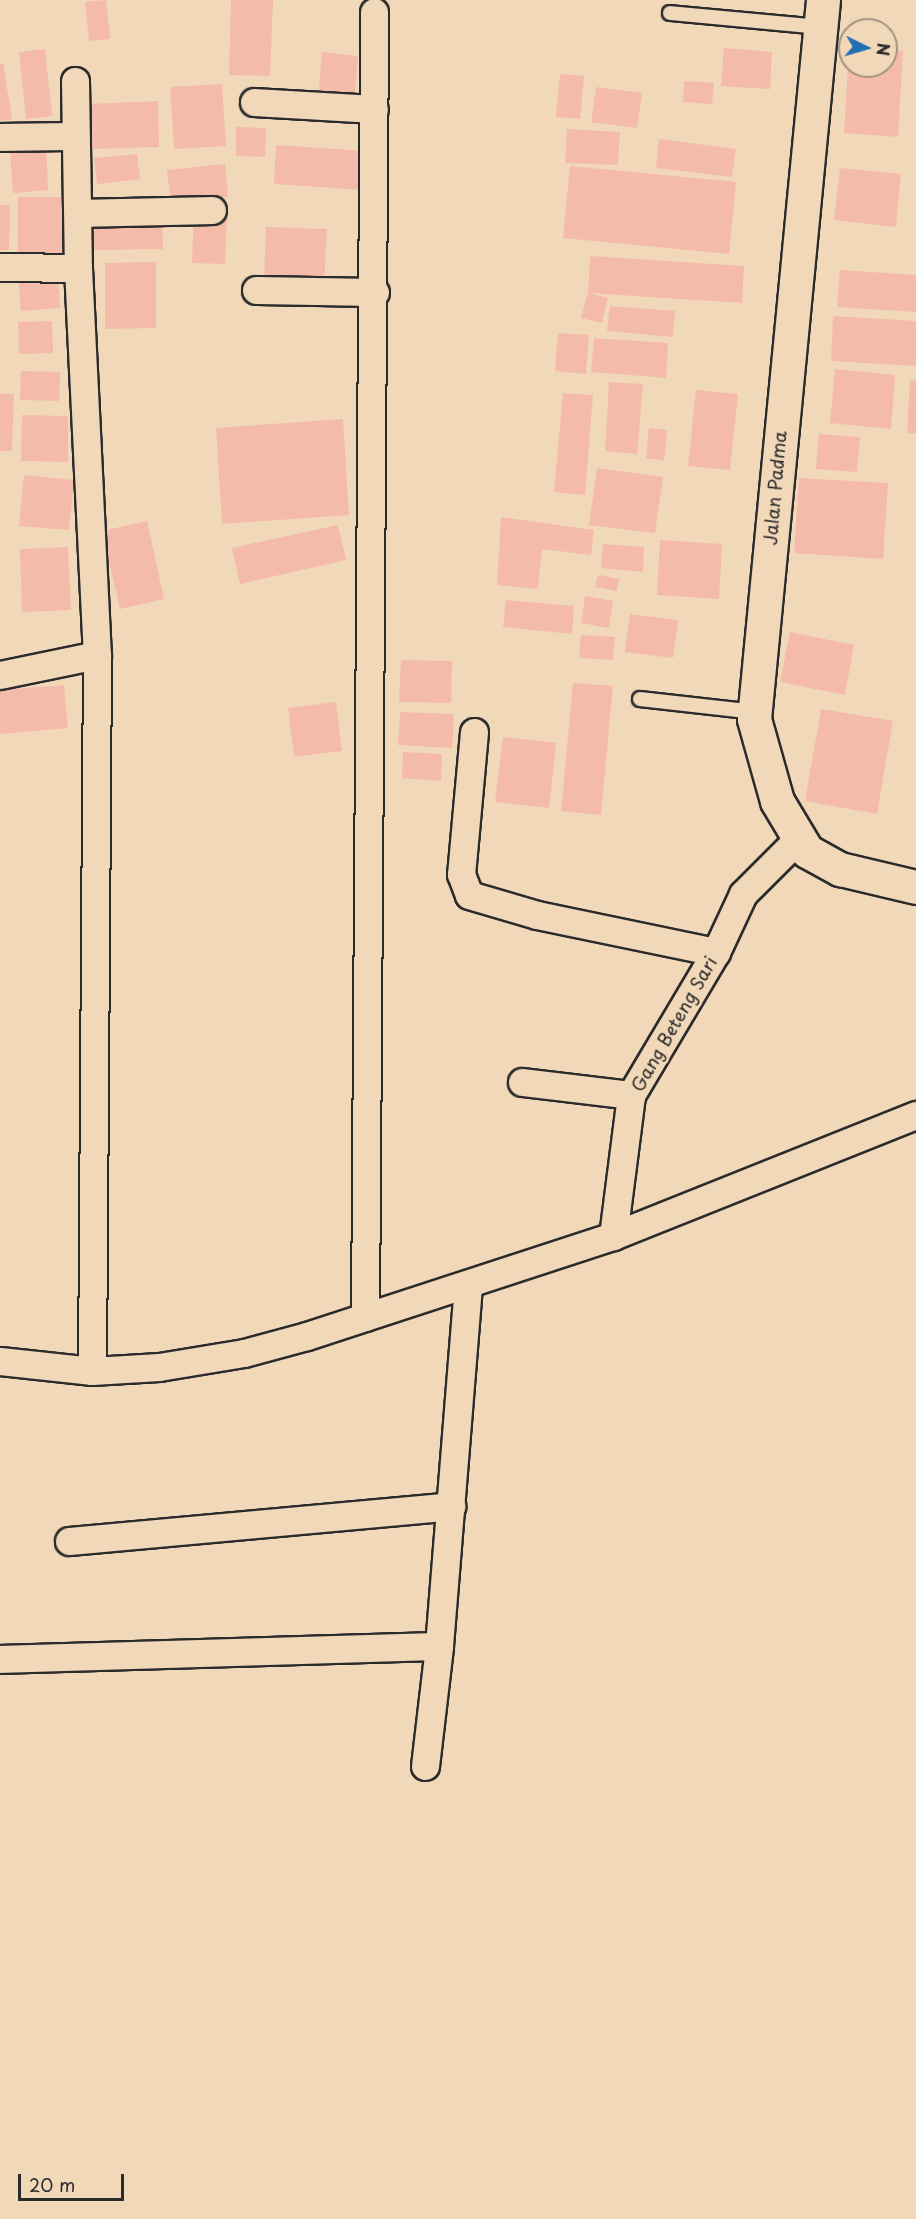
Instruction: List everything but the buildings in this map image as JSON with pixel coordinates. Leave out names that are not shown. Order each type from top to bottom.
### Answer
[{"type":"street","points":[[365,1317],[375,292],[374,12]]},
{"type":"street","name":"Jalan Padma","points":[[822,14],[755,712],[764,763],[777,801],[807,851],[840,869],[916,886]]},
{"type":"street","points":[[75,81],[78,268],[97,655],[92,1371]]},
{"type":"street","points":[[254,102],[374,109]]},
{"type":"street","points":[[0,137],[75,136]]},
{"type":"street","points":[[78,213],[212,210]]},
{"type":"street","points":[[0,267],[78,268]]},
{"type":"street","points":[[256,290],[375,292]]},
{"type":"street","points":[[0,675],[97,655]]},
{"type":"street","points":[[474,732],[461,874],[469,895],[537,915],[716,952]]},
{"type":"street","name":"Gang Beteng Sari","points":[[613,1236],[631,1095],[716,952],[743,894],[799,838]]},
{"type":"street","points":[[522,1082],[631,1095]]},
{"type":"street","points":[[0,1361],[92,1371],[159,1368],[244,1353],[468,1285],[613,1236],[916,1114]]},
{"type":"street","points":[[425,1766],[439,1646],[468,1285]]},
{"type":"street","points":[[69,1541],[451,1506]]},
{"type":"street","points":[[0,1659],[439,1646]]},
{"type":"lane","points":[[670,13],[822,14]]},
{"type":"lane","points":[[640,699],[755,712]]}]
